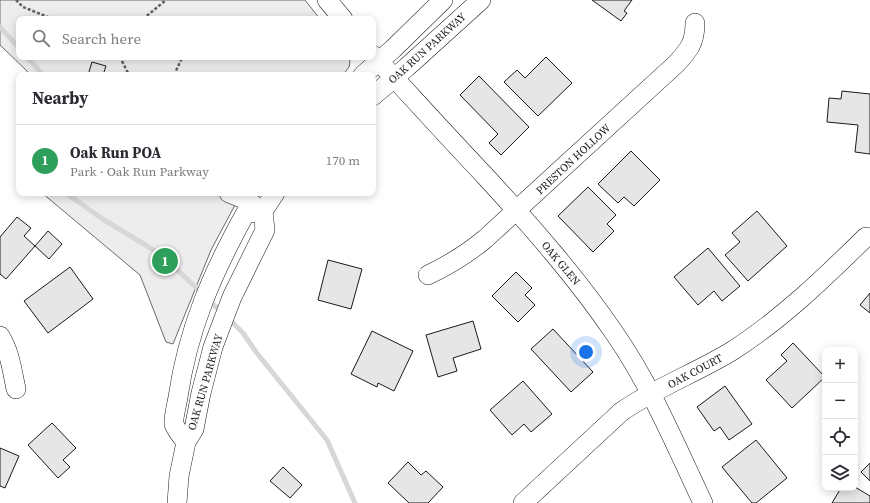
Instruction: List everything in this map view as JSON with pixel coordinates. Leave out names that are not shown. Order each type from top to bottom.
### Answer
[{"type":"street","points":[[327,0],[340,16]]},
{"type":"street","name":"OAK RUN PARKWAY","points":[[376,58],[443,0]]},
{"type":"street","name":"OAK RUN PARKWAY","points":[[376,93],[481,0]]},
{"type":"street","name":"PRESTON HOLLOW","points":[[428,275],[470,251],[517,211],[676,64],[692,44],[695,33],[695,23]]},
{"type":"street","name":"OAK GLEN","points":[[376,58],[517,211],[573,275],[616,335],[650,394],[703,503]]},
{"type":"street","name":"OAK RUN PARKWAY","points":[[365,72],[374,60]]},
{"type":"street","points":[[236,196],[244,199],[262,211],[273,196]]},
{"type":"street","name":"OAK RUN PARKWAY","points":[[177,503],[179,476],[186,442],[194,429],[201,393],[214,347],[232,297],[265,230],[262,211],[245,214],[224,252],[207,289],[191,336],[180,383],[174,424],[186,442]]},
{"type":"street","name":"OAK COURT","points":[[523,503],[621,412],[635,402],[730,352],[766,328],[866,237]]},
{"type":"street","points":[[0,336],[6,345],[16,389]]},
{"type":"path","points":[[16,0],[23,7],[46,16]]},
{"type":"path","points":[[147,16],[166,0]]},
{"type":"path","points":[[120,60],[128,72]]},
{"type":"path","points":[[175,72],[181,60]]},
{"type":"shaded area","points":[[0,0],[305,0],[318,16],[16,16],[16,60],[350,61],[349,67],[345,72],[27,72],[0,45]]},
{"type":"shaded area","points":[[46,196],[241,196],[211,250],[173,344],[166,342],[140,275]]},
{"type":"building","points":[[592,0],[632,0],[624,11],[627,13],[621,21]]},
{"type":"building","points":[[546,57],[572,83],[538,116],[504,82],[517,70],[525,78]]},
{"type":"building","points":[[92,62],[106,66],[104,72],[89,72]]},
{"type":"building","points":[[479,76],[529,127],[501,155],[489,143],[498,134],[460,95]]},
{"type":"building","points":[[842,91],[870,94],[870,154],[855,152],[858,125],[827,122],[829,98],[841,99]]},
{"type":"building","points":[[631,151],[660,180],[634,206],[624,197],[618,203],[598,184]]},
{"type":"building","points":[[588,187],[616,215],[607,224],[614,231],[593,252],[558,216]]},
{"type":"building","points":[[757,211],[787,246],[748,281],[725,255],[740,242],[732,233]]},
{"type":"building","points":[[17,217],[31,228],[24,236],[35,246],[6,279],[0,274],[0,237]]},
{"type":"building","points":[[48,231],[62,244],[49,259],[35,246]]},
{"type":"building","points":[[708,248],[740,286],[722,301],[714,291],[698,305],[674,277]]},
{"type":"building","points":[[328,260],[362,269],[351,309],[318,300]]},
{"type":"building","points":[[70,267],[93,299],[48,333],[24,301]]},
{"type":"building","points":[[516,272],[532,288],[525,295],[535,305],[518,322],[492,296]]},
{"type":"building","points":[[870,293],[870,313],[860,305]]},
{"type":"building","points":[[473,321],[481,349],[453,358],[457,371],[438,377],[426,335]]},
{"type":"building","points":[[553,329],[593,372],[571,392],[531,349]]},
{"type":"building","points":[[372,331],[413,351],[394,391],[378,383],[377,387],[351,374]]},
{"type":"building","points":[[793,343],[822,374],[822,380],[792,408],[766,380],[787,361],[781,355]]},
{"type":"building","points":[[523,381],[552,414],[531,432],[524,424],[512,435],[490,410]]},
{"type":"building","points":[[725,386],[752,424],[729,440],[720,427],[714,431],[697,407]]},
{"type":"building","points":[[52,423],[76,448],[63,460],[70,467],[58,478],[28,445]]},
{"type":"building","points":[[756,440],[787,478],[756,503],[752,503],[722,467]]},
{"type":"building","points":[[0,448],[19,456],[5,488],[0,486]]},
{"type":"building","points":[[408,462],[421,475],[426,471],[443,487],[428,503],[409,503],[388,483]]},
{"type":"building","points":[[870,463],[870,481],[861,472]]},
{"type":"building","points":[[283,467],[302,485],[290,498],[270,481]]},
{"type":"building","points":[[858,489],[870,496],[870,503],[832,503],[839,491],[858,491]]},
{"type":"waterway","points":[[0,27],[16,45]]},
{"type":"waterway","points":[[30,60],[40,72]]},
{"type":"waterway","points":[[70,196],[101,218],[160,254],[203,294]]},
{"type":"waterway","points":[[208,300],[222,312]]},
{"type":"waterway","points":[[229,319],[243,333],[256,352],[327,440],[355,503]]},
{"type":"place","name":"Oak Run POA","points":[[165,261]]}]
